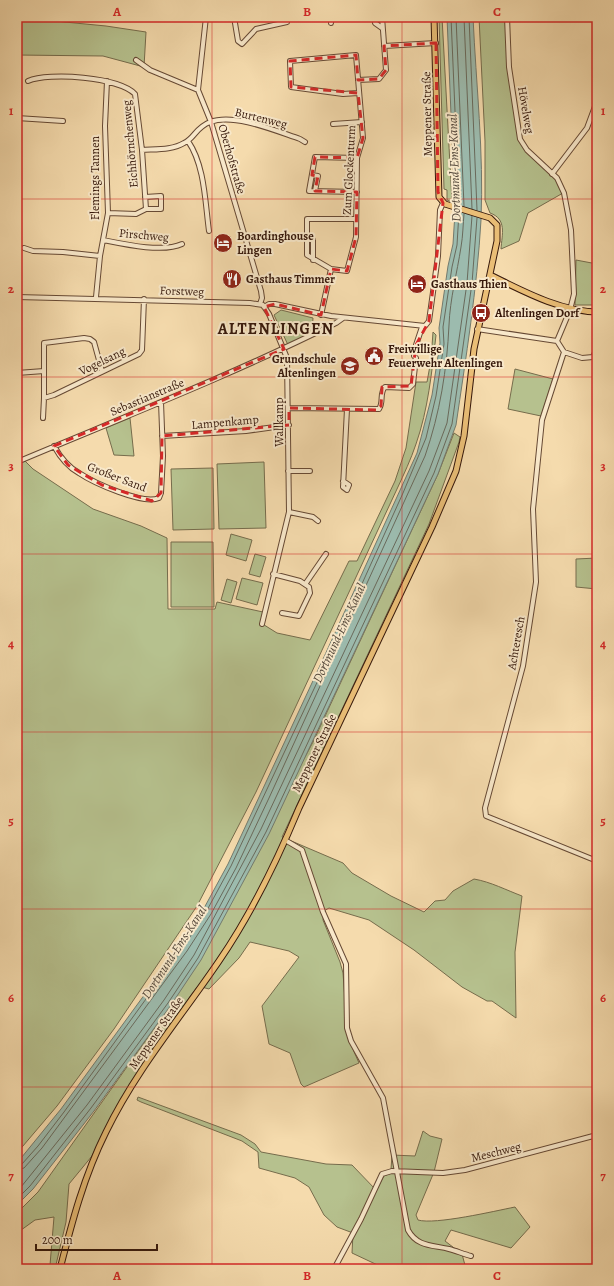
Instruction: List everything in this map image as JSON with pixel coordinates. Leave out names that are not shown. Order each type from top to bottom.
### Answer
[{"type":"main road","name":"Meppener Straße","points":[[60,1269],[82,1188],[106,1130],[129,1089],[220,960],[250,912],[286,840],[299,808],[451,484],[464,436],[477,329],[490,275],[498,230],[496,222],[488,217],[443,203],[438,192],[436,43],[434,17]]},
{"type":"main road","points":[[490,275],[570,310],[597,312]]},
{"type":"street","name":"Oberhofstraße","points":[[206,17],[198,90],[211,122],[261,291],[262,306]]},
{"type":"street","points":[[234,17],[238,41],[242,44],[256,29],[287,22],[286,17]]},
{"type":"street","points":[[331,23],[332,17]]},
{"type":"street","points":[[374,17],[375,23],[382,28]]},
{"type":"street","points":[[358,80],[378,80],[382,77],[386,70],[382,17]]},
{"type":"street","name":"Hövelweg","points":[[507,17],[509,67],[518,130],[527,150],[557,178],[564,193],[571,230],[574,294],[570,310]]},
{"type":"street","points":[[384,46],[436,43]]},
{"type":"street","name":"Zum Glockenturm","points":[[331,269],[347,271],[356,237],[358,151],[363,138],[358,93],[356,55],[290,61],[291,87],[343,94],[358,93]]},
{"type":"street","points":[[136,60],[148,68],[198,90]]},
{"type":"street","points":[[28,81],[44,77],[60,76],[107,81]]},
{"type":"street","name":"Eichhörnchenweg","points":[[107,81],[117,83],[131,90],[135,94],[142,150],[146,209]]},
{"type":"street","name":"Flemings Tannen","points":[[96,298],[100,256],[108,213],[105,126],[107,81]]},
{"type":"street","points":[[552,174],[587,128],[597,101]]},
{"type":"street","points":[[17,118],[63,121]]},
{"type":"street","name":"Burtenweg","points":[[211,122],[223,119],[240,121],[295,137],[305,142]]},
{"type":"street","points":[[142,150],[173,147],[188,141],[198,128],[211,122]]},
{"type":"street","points":[[333,124],[362,122]]},
{"type":"street","points":[[188,141],[195,152],[202,181],[209,231]]},
{"type":"street","points":[[357,192],[309,191],[315,158],[358,158]]},
{"type":"street","name":"Eichhörnchenweg","points":[[108,213],[136,214],[146,209],[161,209],[160,196],[145,197]]},
{"type":"street","points":[[289,408],[379,409],[381,406],[382,392],[385,387],[411,386],[413,384],[416,345],[422,327],[429,321],[439,250],[440,210],[443,203]]},
{"type":"street","points":[[321,315],[331,269],[307,256],[307,219],[356,219]]},
{"type":"street","name":"Pirschweg","points":[[103,240],[132,245],[174,247],[182,244]]},
{"type":"street","points":[[24,248],[33,251],[63,252],[100,256]]},
{"type":"street","name":"Forstweg","points":[[17,297],[144,299],[262,306],[275,304],[321,315],[422,327]]},
{"type":"street","name":"Vogelsang","points":[[44,398],[54,395],[139,354],[142,350],[144,299]]},
{"type":"street","name":"Wallkamp","points":[[262,306],[269,314],[288,358],[289,408],[289,512],[262,624]]},
{"type":"street","points":[[557,341],[570,310]]},
{"type":"street","points":[[284,349],[343,318]]},
{"type":"street","points":[[477,329],[557,341],[564,352],[588,359],[593,357],[597,348]]},
{"type":"street","points":[[43,418],[44,343],[84,338],[90,339],[94,342],[102,371]]},
{"type":"street","name":"Sebastianstraße","points":[[17,462],[284,349]]},
{"type":"street","name":"Achteresch","points":[[564,352],[542,420],[534,509],[536,582],[523,666],[485,808],[486,816],[495,821],[549,840],[597,861]]},
{"type":"street","points":[[17,373],[44,372]]},
{"type":"street","name":"Großer Sand","points":[[54,446],[60,456],[78,473],[131,496],[152,501],[159,498],[161,493],[161,402]]},
{"type":"street","points":[[342,481],[347,408]]},
{"type":"street","name":"Lampenkamp","points":[[162,436],[246,431],[289,425]]},
{"type":"street","points":[[288,471],[310,471]]},
{"type":"street","points":[[289,512],[313,517],[318,521]]},
{"type":"street","points":[[306,583],[326,554]]},
{"type":"street","points":[[273,574],[306,583],[310,587],[310,593],[299,616],[282,613]]},
{"type":"street","points":[[286,840],[302,850],[323,912],[344,958],[347,973],[347,1028],[351,1041],[383,1098],[408,1230],[414,1239],[424,1245],[449,1249],[471,1256]]},
{"type":"street","name":"Meschweg","points":[[397,1170],[443,1173],[465,1170],[597,1135]]},
{"type":"street","points":[[334,1269],[361,1219],[379,1178],[387,1172],[397,1170]]},
{"type":"highlighted area","points":[[436,43],[438,192],[443,203],[429,321],[416,345],[411,386],[382,387],[381,406],[376,410],[289,408],[289,425],[162,436],[161,493],[152,501],[102,485],[68,465],[54,446],[284,349],[264,307],[275,304],[321,315],[331,269],[347,271],[356,237],[357,192],[315,191],[318,176],[312,175],[315,157],[357,158],[363,138],[358,93],[291,87],[290,61],[356,55],[358,80],[379,79],[386,70],[384,46]]},
{"type":"green space","points":[[17,17],[34,17],[44,20],[106,26],[146,32],[144,67],[103,56],[17,55]]},
{"type":"green space","points":[[439,17],[442,17],[452,202],[447,200],[447,190],[444,189]]},
{"type":"green space","points":[[479,17],[507,17],[507,41],[522,144],[555,177],[563,193],[528,213],[519,241],[501,249],[501,223],[499,219],[490,213],[485,200],[485,141]]},
{"type":"green space","points":[[576,260],[597,264],[597,305],[575,305]]},
{"type":"green space","points":[[281,310],[313,318],[312,332],[288,345],[274,315]]},
{"type":"green space","points":[[433,332],[436,335],[429,390],[424,418],[412,455],[256,792],[197,906],[114,1029],[57,1106],[17,1153],[17,464],[25,461],[33,469],[93,509],[141,526],[167,538],[168,609],[215,609],[217,602],[263,612],[261,623],[277,633],[310,640],[349,561],[357,561],[395,481],[406,448],[416,382],[427,382],[431,360]]},
{"type":"green space","points":[[515,369],[553,379],[541,416],[508,409]]},
{"type":"green space","points":[[130,418],[134,456],[114,455],[106,428]]},
{"type":"green space","points":[[454,433],[460,437],[459,442],[429,524],[282,837],[343,863],[352,873],[391,896],[424,912],[435,901],[445,900],[453,891],[474,879],[492,884],[522,896],[515,952],[516,1018],[492,1001],[487,1001],[462,987],[414,950],[369,920],[329,908],[324,911],[323,920],[343,973],[348,1038],[359,1063],[304,1087],[301,1084],[290,1053],[269,1044],[262,1006],[299,957],[289,951],[250,942],[239,958],[209,989],[198,986],[191,995],[142,1066],[105,1129],[92,1156],[69,1184],[66,1222],[55,1269],[51,1269],[50,1265],[54,1217],[35,1220],[17,1233],[17,1213],[38,1192],[171,1005],[313,742],[438,474]]},
{"type":"green space","points":[[264,462],[266,528],[219,529],[217,464]]},
{"type":"green space","points":[[213,468],[214,529],[173,530],[171,469]]},
{"type":"green space","points":[[231,534],[252,540],[246,561],[226,555]]},
{"type":"green space","points":[[171,542],[213,542],[214,607],[171,607]]},
{"type":"green space","points":[[255,554],[266,557],[260,577],[249,574]]},
{"type":"green space","points":[[597,558],[597,589],[576,587],[576,559]]},
{"type":"green space","points":[[242,578],[263,583],[257,605],[236,599]]},
{"type":"green space","points":[[227,579],[237,582],[231,603],[221,600]]},
{"type":"green space","points":[[138,1097],[241,1135],[255,1144],[261,1152],[326,1164],[352,1165],[376,1190],[384,1176],[391,1173],[427,1172],[391,1169],[392,1155],[415,1156],[423,1131],[430,1136],[442,1139],[434,1172],[416,1215],[418,1220],[438,1221],[515,1207],[530,1227],[511,1248],[451,1230],[445,1241],[462,1254],[466,1269],[386,1269],[352,1253],[353,1233],[337,1227],[324,1215],[309,1187],[295,1178],[259,1168],[258,1152],[242,1141],[141,1102],[137,1100]]},
{"type":"water","name":"Dortmund-Ems-Kanal","points":[[447,17],[473,17],[482,195],[477,272],[456,425],[438,474],[269,834],[201,960],[171,1005],[94,1111],[33,1189],[17,1205],[17,1163],[61,1109],[180,946],[203,910],[228,864],[417,453],[432,395],[440,343],[439,328],[448,266],[453,244],[455,212]]},
{"type":"place","name":"Boardinghouse Lingen","points":[[223,243]]},
{"type":"place","name":"Gasthaus Timmer","points":[[232,279]]},
{"type":"place","name":"Gasthaus Thien","points":[[417,284]]},
{"type":"place","name":"Altenlingen Dorf","points":[[481,313]]},
{"type":"place","name":"Freiwillige Feuerwehr Altenlingen","points":[[374,356]]},
{"type":"place","name":"Grundschule Altenlingen","points":[[350,366]]},
{"type":"district","name":"ALTENLINGEN","points":[[276,329]]}]
